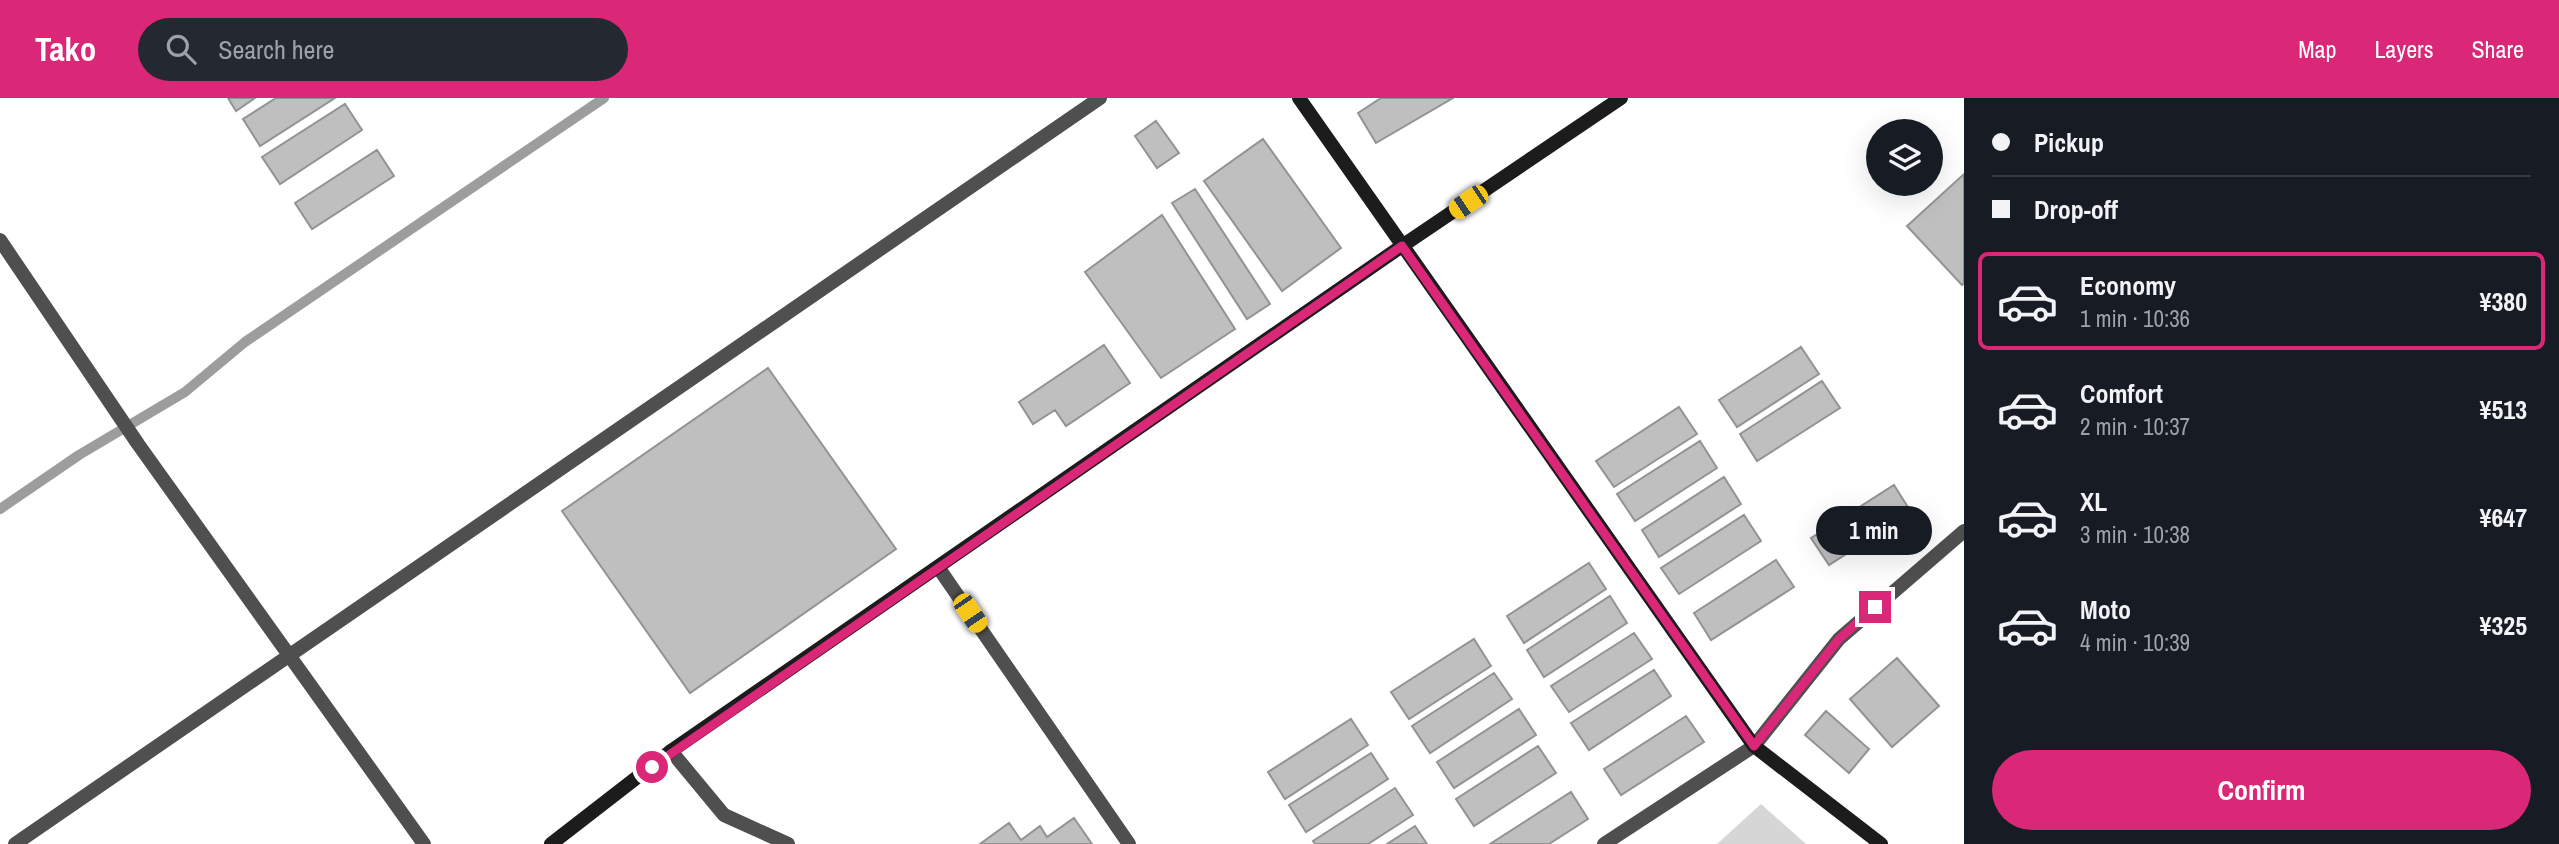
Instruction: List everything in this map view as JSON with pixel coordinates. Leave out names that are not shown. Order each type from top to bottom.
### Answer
[{"type":"street","points":[[15,844],[1100,98]]},
{"type":"street","points":[[1300,98],[1754,746],[1881,844]]},
{"type":"street","points":[[551,844],[671,751],[1621,98]]},
{"type":"street","points":[[0,240],[138,444],[424,844]]},
{"type":"street","points":[[1604,844],[1754,746],[1839,639],[1964,531]]},
{"type":"street","points":[[939,567],[1129,844]]},
{"type":"street","points":[[671,751],[724,815],[788,844]]},
{"type":"shaded area","points":[[1761,804],[1806,844],[1717,844]]},
{"type":"building","points":[[228,98],[255,98],[236,111]]},
{"type":"building","points":[[276,98],[335,98],[260,146],[243,119]]},
{"type":"building","points":[[1381,98],[1453,98],[1376,143],[1358,113]]},
{"type":"building","points":[[345,104],[362,130],[280,184],[262,157]]},
{"type":"building","points":[[1156,121],[1179,153],[1157,168],[1135,136]]},
{"type":"building","points":[[1263,139],[1341,248],[1282,291],[1204,181]]},
{"type":"building","points":[[377,150],[394,176],[312,229],[295,203]]},
{"type":"building","points":[[1964,174],[1962,285],[1907,226]]},
{"type":"building","points":[[1195,189],[1270,304],[1247,319],[1172,203]]},
{"type":"building","points":[[1162,215],[1235,329],[1161,378],[1085,272]]},
{"type":"building","points":[[1104,345],[1130,383],[1066,426],[1055,410],[1033,424],[1019,402]]},
{"type":"building","points":[[1801,347],[1819,374],[1737,427],[1719,400]]},
{"type":"building","points":[[768,368],[896,549],[690,693],[562,511]]},
{"type":"building","points":[[1822,381],[1840,408],[1757,461],[1740,434]]},
{"type":"building","points":[[1679,407],[1697,434],[1614,487],[1596,461]]},
{"type":"building","points":[[1700,441],[1717,468],[1635,521],[1617,494]]},
{"type":"building","points":[[1724,477],[1741,504],[1659,557],[1642,530]]},
{"type":"building","points":[[1894,485],[1911,512],[1829,565],[1811,538]]},
{"type":"building","points":[[1744,515],[1761,541],[1679,594],[1661,568]]},
{"type":"building","points":[[1776,560],[1794,587],[1711,640],[1694,613]]},
{"type":"building","points":[[1589,563],[1606,589],[1524,643],[1507,616]]},
{"type":"building","points":[[1610,596],[1627,623],[1544,677],[1527,650]]},
{"type":"building","points":[[1634,633],[1652,659],[1569,712],[1551,686]]},
{"type":"building","points":[[1474,639],[1491,666],[1409,719],[1391,692]]},
{"type":"building","points":[[1897,658],[1939,706],[1892,747],[1850,699]]},
{"type":"building","points":[[1654,670],[1671,696],[1589,750],[1571,723]]},
{"type":"building","points":[[1494,673],[1512,699],[1430,753],[1412,726]]},
{"type":"building","points":[[1519,709],[1536,735],[1454,788],[1437,762]]},
{"type":"building","points":[[1826,711],[1869,749],[1849,773],[1805,735]]},
{"type":"building","points":[[1686,716],[1704,742],[1621,795],[1604,769]]},
{"type":"building","points":[[1351,719],[1368,745],[1285,799],[1268,772]]},
{"type":"building","points":[[1538,746],[1556,773],[1474,826],[1456,799]]},
{"type":"building","points":[[1371,753],[1388,779],[1306,832],[1289,805]]},
{"type":"building","points":[[1395,788],[1413,815],[1368,844],[1315,844],[1313,841]]},
{"type":"building","points":[[1571,792],[1588,819],[1549,844],[1490,844]]},
{"type":"building","points":[[1074,818],[1092,844],[980,844],[1009,823],[1021,840],[1040,826],[1047,837]]},
{"type":"building","points":[[1415,826],[1427,844],[1387,844]]},
{"type":"waterway","points":[[0,509],[79,455],[185,392],[245,342],[604,98]]},
{"type":"route","points":[[652,767],[671,751],[1402,246],[1754,746],[1839,639],[1875,607]]}]
